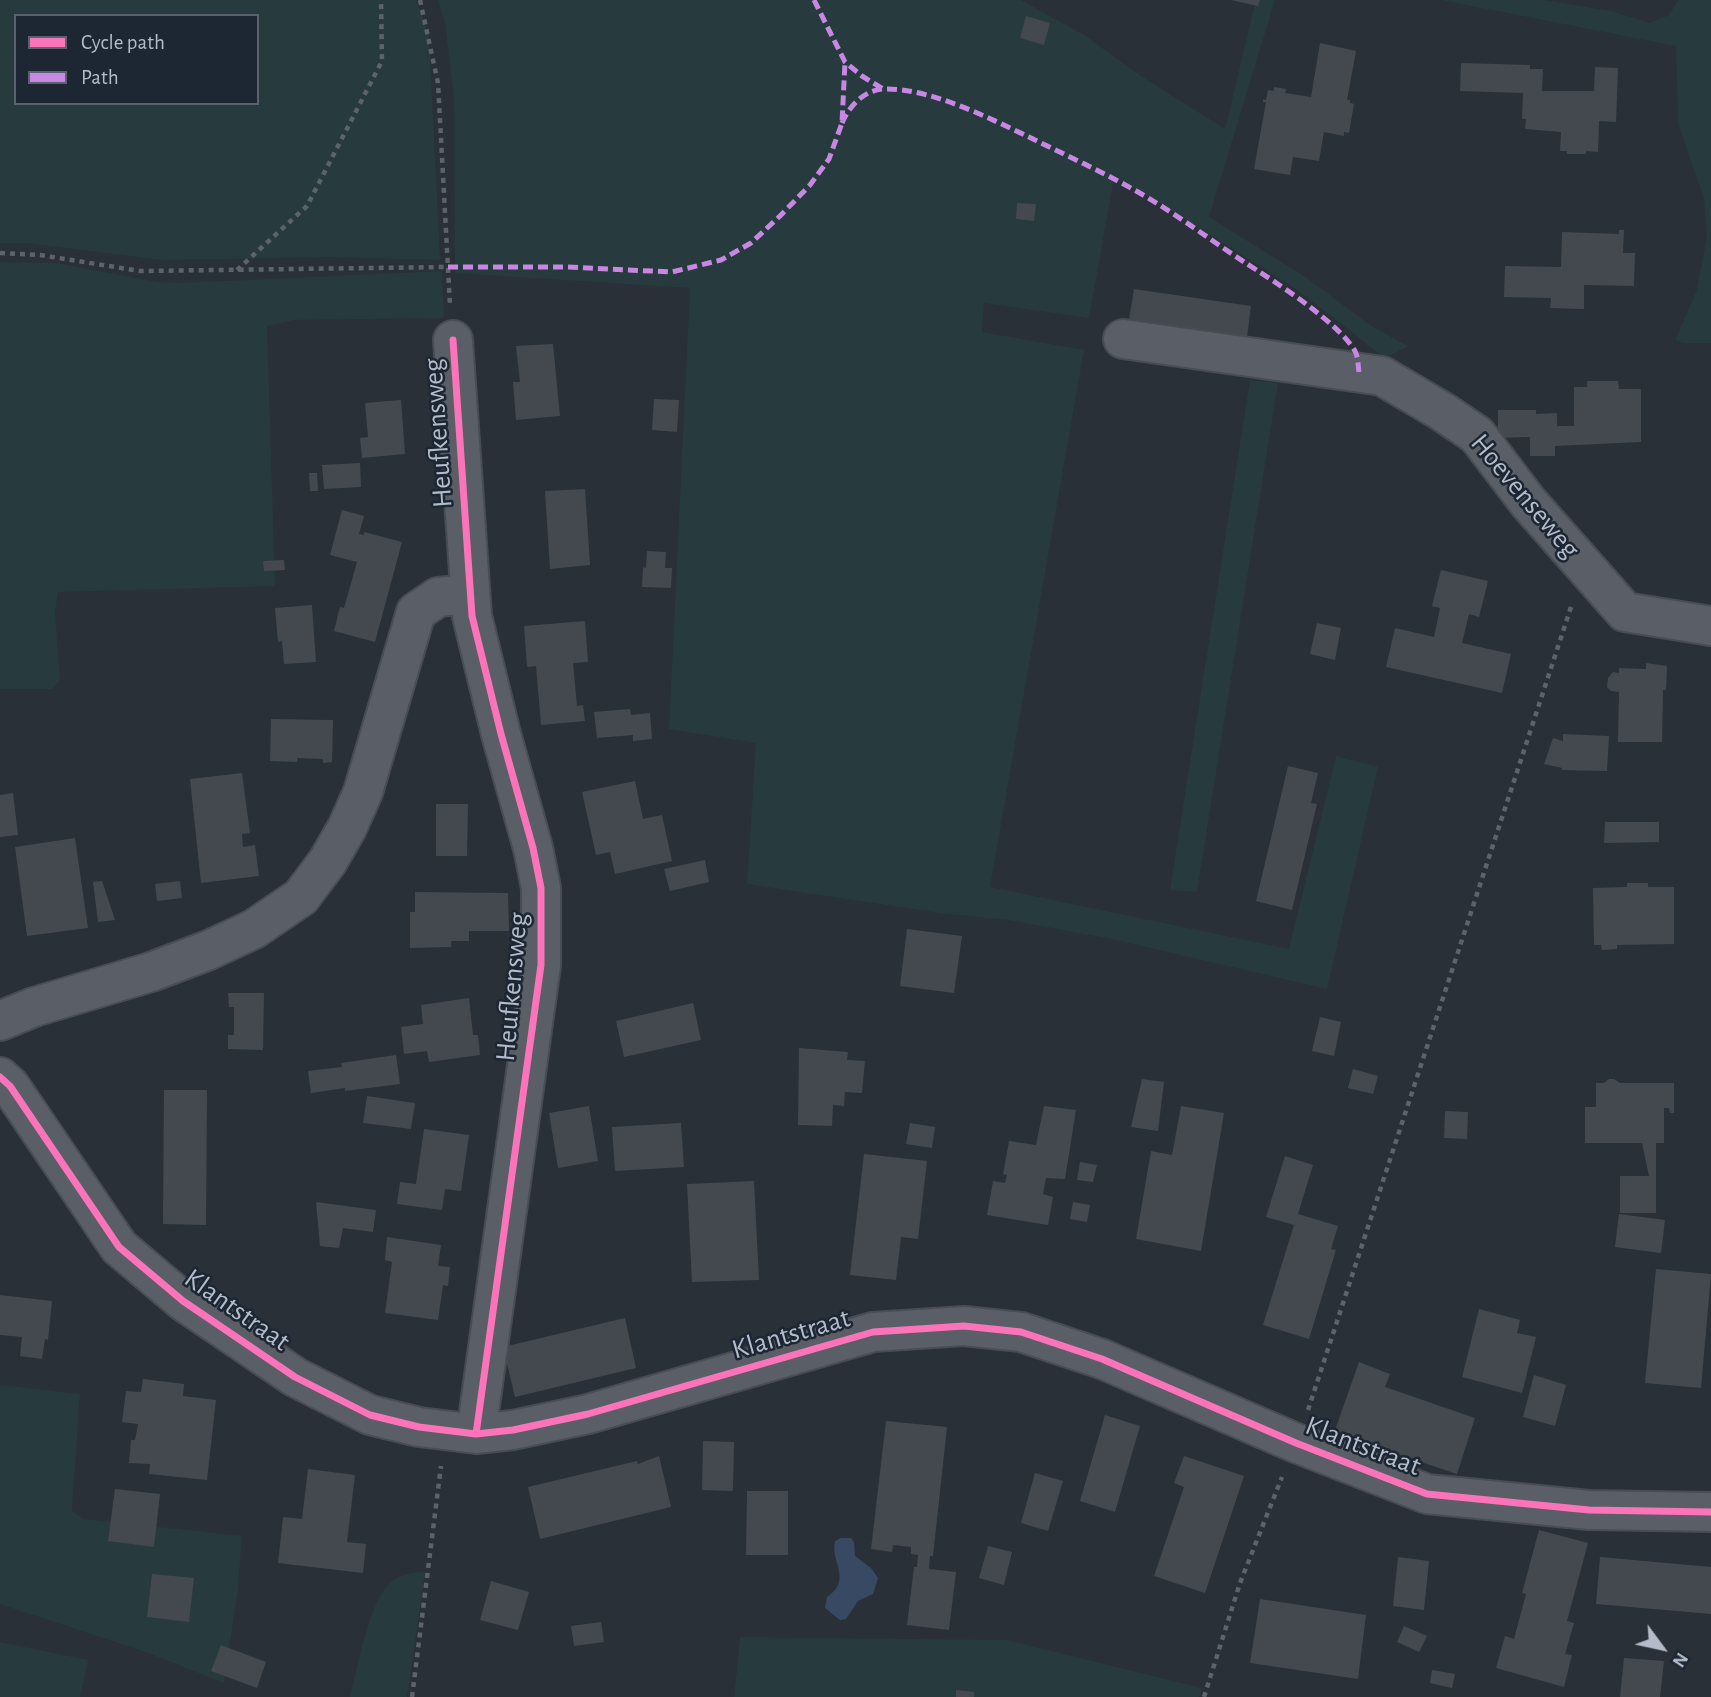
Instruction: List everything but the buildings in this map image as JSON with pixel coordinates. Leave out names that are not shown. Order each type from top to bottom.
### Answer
[{"type":"street","name":"Heufkensweg","points":[[453,340],[472,615],[541,888],[541,965],[460,1432]]},
{"type":"street","name":"Hoevenseweg","points":[[1123,340],[1382,376],[1477,435],[1528,502],[1625,612],[1711,626]]},
{"type":"street","points":[[0,1021],[34,1007],[151,972],[209,950],[254,929],[301,897],[328,861],[363,792],[416,612],[438,597],[470,594]]},
{"type":"street","name":"Klantstraat","points":[[0,1077],[10,1086],[119,1247],[183,1301],[295,1377],[370,1415],[419,1427],[460,1432],[513,1430],[588,1414],[873,1332],[964,1326],[1021,1332],[1102,1359],[1296,1443],[1426,1494],[1588,1510],[1711,1513]]},
{"type":"path","points":[[236,271],[307,206],[382,61],[381,0]]},
{"type":"path","points":[[0,253],[40,255],[140,271],[448,267],[438,83],[420,0]]},
{"type":"path","points":[[1204,1697],[1240,1583],[1296,1443],[1346,1302],[1564,632],[1583,566]]},
{"type":"path","points":[[412,1697],[460,1432]]},
{"type":"green space","points":[[0,0],[416,0],[429,35],[440,260],[330,257],[163,260],[27,243],[0,243]]},
{"type":"green space","points":[[438,0],[1021,0],[1084,35],[1141,76],[1225,129],[1256,0],[1275,0],[1209,217],[1304,276],[1373,327],[1408,346],[1392,355],[1382,356],[1299,291],[1155,200],[1114,178],[1089,318],[984,303],[982,332],[1084,350],[990,887],[1289,949],[1336,756],[1378,767],[1327,989],[1112,939],[1008,920],[940,913],[747,884],[756,743],[669,729],[690,288],[455,273],[454,98],[445,23]]},
{"type":"green space","points":[[1441,0],[1543,0],[1611,11],[1650,23],[1669,15],[1678,0],[1711,0],[1711,343],[1684,343],[1675,340],[1697,290],[1707,236],[1704,198],[1678,124],[1676,46]]},
{"type":"green space","points":[[0,262],[56,263],[157,282],[182,283],[442,271],[444,318],[294,320],[267,326],[275,586],[58,592],[55,612],[60,679],[53,689],[0,689]]},
{"type":"green space","points":[[1250,380],[1278,383],[1197,892],[1170,890]]},
{"type":"green space","points":[[0,1385],[80,1394],[72,1511],[84,1519],[242,1536],[238,1588],[224,1683],[146,1652],[0,1604]]},
{"type":"green space","points":[[425,1572],[407,1697],[350,1697],[371,1616],[385,1588],[398,1578]]},
{"type":"green space","points":[[740,1637],[1006,1640],[1202,1688],[1199,1697],[734,1697]]},
{"type":"green space","points":[[0,1642],[88,1660],[80,1697],[0,1697]]},
{"type":"water","points":[[851,1538],[855,1556],[871,1568],[878,1578],[873,1594],[858,1601],[846,1619],[840,1620],[825,1608],[827,1597],[839,1584],[834,1549],[835,1541]]},
{"type":"marked path","points":[[814,0],[845,62],[883,89]]},
{"type":"marked path","points":[[448,267],[566,267],[672,272],[721,260],[751,243],[780,216],[810,185],[829,159],[842,123],[845,62]]},
{"type":"marked path","points":[[842,123],[853,105],[864,95],[885,89],[921,93],[996,121],[1152,200],[1288,291],[1347,340],[1356,353],[1359,372]]},
{"type":"cycle path","points":[[453,340],[472,616],[541,888],[541,965],[476,1434]]},
{"type":"cycle path","points":[[0,1077],[10,1086],[119,1247],[183,1301],[295,1377],[370,1415],[419,1427],[476,1434],[513,1430],[588,1414],[873,1332],[964,1326],[1021,1332],[1102,1359],[1296,1443],[1427,1494],[1589,1510],[1711,1512]]}]
